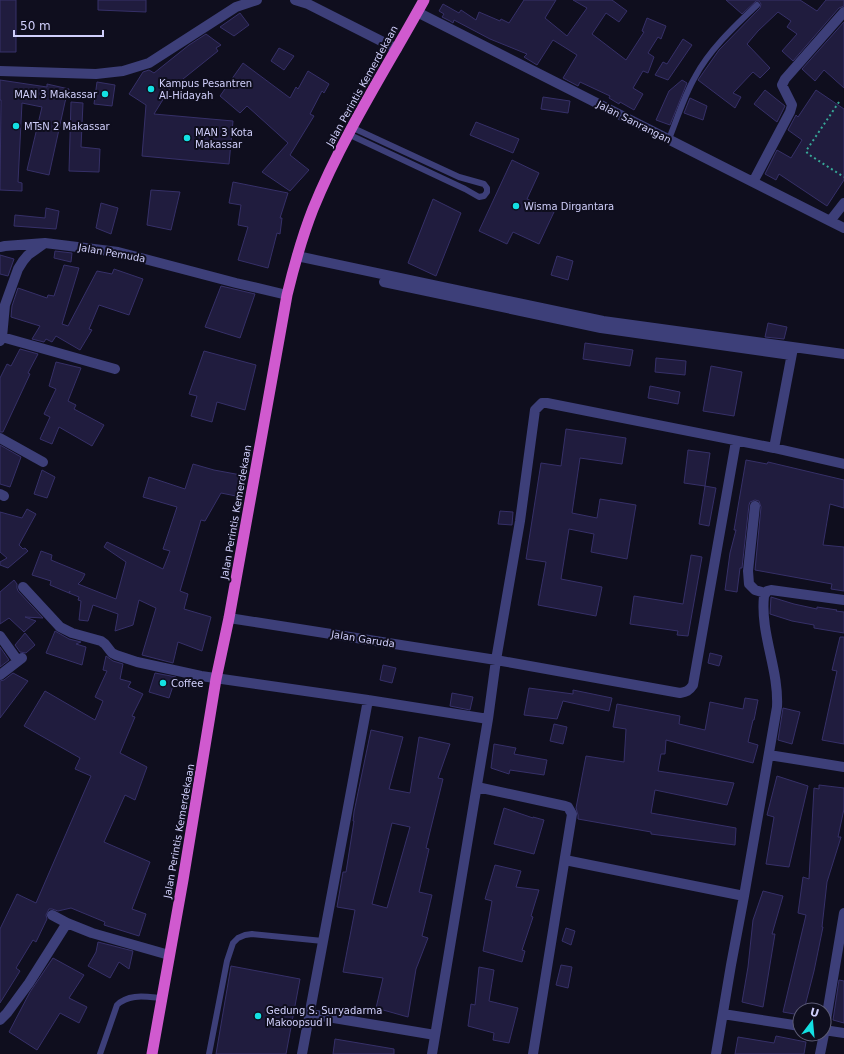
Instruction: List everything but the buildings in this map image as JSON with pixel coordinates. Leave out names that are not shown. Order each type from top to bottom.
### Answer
[{"type":"highway","name":"Jalan Perintis Kemerdekaan","points":[[152,1054],[191,835],[216,679],[229,618],[286,295],[296,259],[313,210],[350,131],[424,0]]},
{"type":"street","points":[[0,71],[96,74],[135,68],[149,63],[236,8],[257,0]]},
{"type":"street","points":[[295,0],[308,4],[397,49]]},
{"type":"street","name":"Jalan Sanrangan","points":[[417,12],[844,228]]},
{"type":"street","points":[[753,182],[790,112],[792,105],[782,85],[785,78],[844,12]]},
{"type":"street","points":[[830,221],[844,202]]},
{"type":"street","points":[[45,243],[28,255],[18,268],[5,305],[1,339],[115,369]]},
{"type":"street","name":"Jalan Pemuda","points":[[0,247],[45,243],[118,252],[286,295]]},
{"type":"street","points":[[296,259],[601,328],[792,351],[844,354]]},
{"type":"street","points":[[774,448],[792,351]]},
{"type":"street","points":[[432,1054],[520,521],[535,410],[542,403],[547,403],[774,448],[844,464]]},
{"type":"street","points":[[0,438],[43,462]]},
{"type":"street","name":"Jalan Garuda","points":[[229,618],[496,660],[680,693],[690,690],[693,685],[736,441]]},
{"type":"street","points":[[755,506],[748,572],[749,584],[755,590],[765,593],[771,590],[844,600]]},
{"type":"street","points":[[23,587],[60,627],[72,633],[101,641],[112,653],[137,662],[216,679],[368,700],[488,719]]},
{"type":"street","points":[[716,1054],[778,698],[766,635],[765,593]]},
{"type":"street","points":[[0,636],[20,659],[0,675]]},
{"type":"street","points":[[302,1054],[368,700]]},
{"type":"street","points":[[769,755],[844,767]]},
{"type":"street","points":[[477,787],[568,807],[572,814],[533,1054]]},
{"type":"street","points":[[565,860],[744,896]]},
{"type":"street","points":[[829,1002],[844,913]]},
{"type":"street","points":[[52,915],[92,933],[170,955]]},
{"type":"street","points":[[0,1020],[29,983],[67,923]]},
{"type":"street","points":[[310,1014],[435,1036]]},
{"type":"street","points":[[723,1014],[792,1025]]},
{"type":"street","points":[[832,1032],[844,1033]]},
{"type":"street","points":[[820,1054],[822,1042]]},
{"type":"lane","points":[[669,139],[686,95],[702,65],[714,49],[757,5]]},
{"type":"lane","points":[[350,131],[458,177],[484,184],[487,192],[484,196],[479,197],[350,131]]},
{"type":"lane","points":[[464,189],[467,179]]},
{"type":"lane","points":[[209,1054],[227,961],[233,943],[238,938],[252,934],[323,941]]},
{"type":"lane","points":[[100,1054],[117,1005],[120,1002],[125,998],[133,997],[163,998]]},
{"type":"path","points":[[839,102],[806,151],[808,154],[844,177]]},
{"type":"place","name":"Kampus Pesantren Al-Hidayah","points":[[151,89]]},
{"type":"place","name":"MAN 3 Makassar","points":[[105,94]]},
{"type":"place","name":"MTsN 2 Makassar","points":[[16,126]]},
{"type":"place","name":"MAN 3 Kota Makassar","points":[[187,138]]},
{"type":"place","name":"Wisma Dirgantara","points":[[516,206]]},
{"type":"place","name":"Coffee","points":[[163,683]]},
{"type":"place","name":"Gedung S. Suryadarma Makoopsud II","points":[[258,1016]]}]
